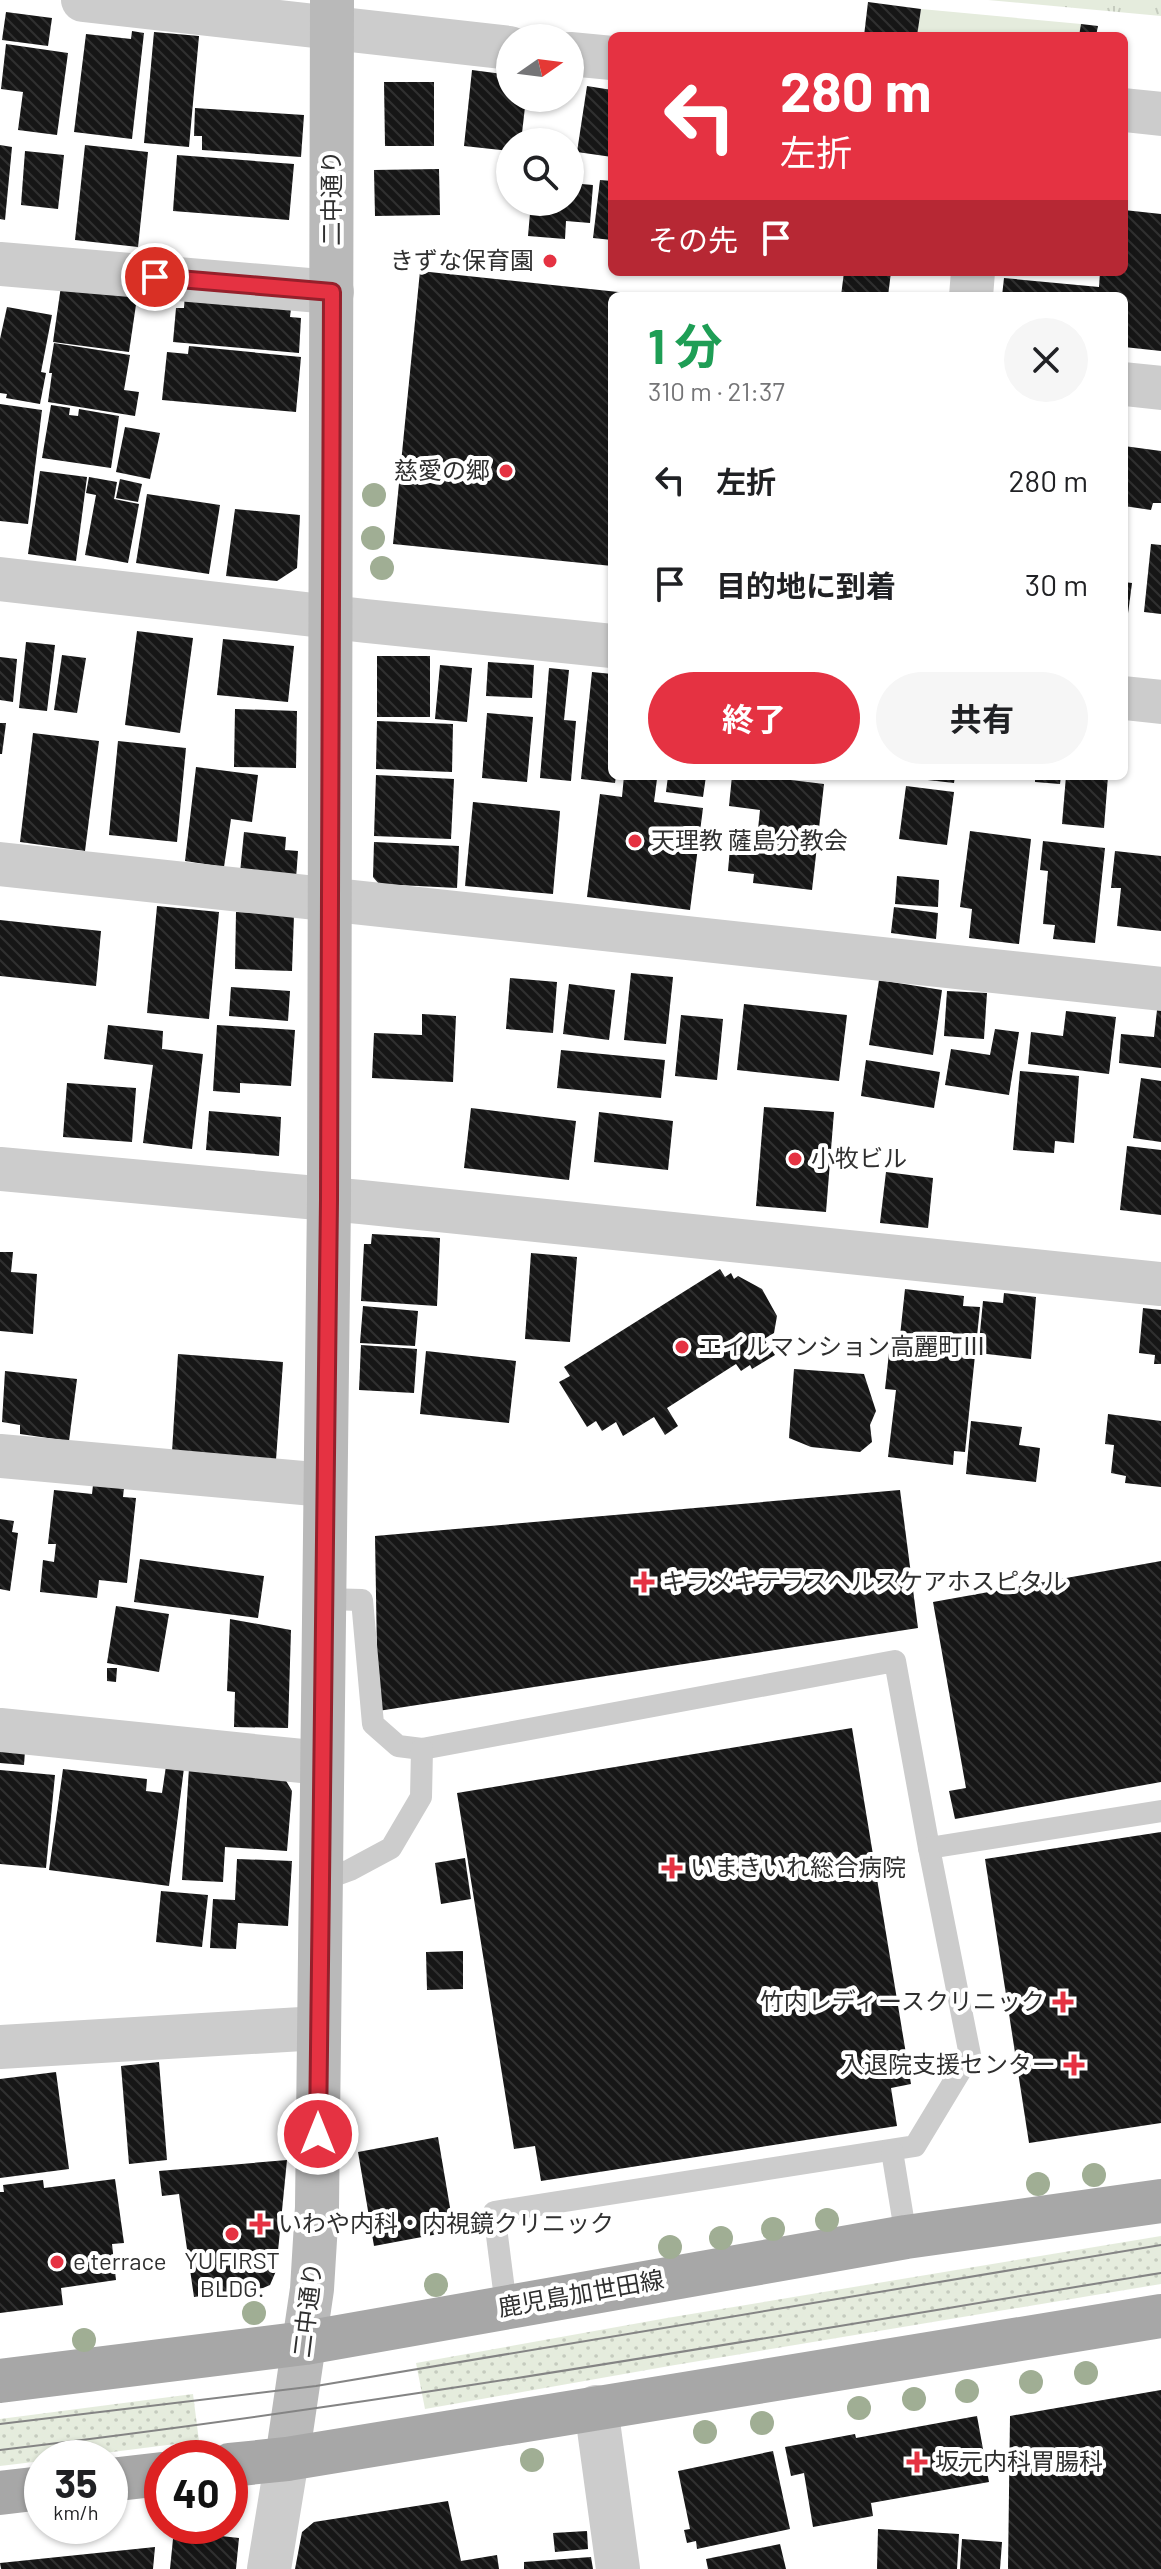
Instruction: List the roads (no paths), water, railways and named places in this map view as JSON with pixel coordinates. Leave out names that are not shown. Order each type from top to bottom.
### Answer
[{"type":"main road","name":"鹿児島加世田線","points":[[0,2381],[305,2343],[906,2237],[1161,2201]]},
{"type":"main road","points":[[248,2463],[1161,2316]]},
{"type":"main road","points":[[0,2493],[24,2490]]},
{"type":"street","points":[[83,0],[332,14],[496,45]]},
{"type":"street","name":"二中通り","points":[[287,2459],[312,2289],[317,2207],[329,1200],[332,14]]},
{"type":"street","points":[[584,55],[608,58]]},
{"type":"street","points":[[1128,110],[1161,114]]},
{"type":"street","points":[[0,264],[332,292]]},
{"type":"street","points":[[1128,384],[1161,388]]},
{"type":"street","points":[[0,579],[608,646]]},
{"type":"street","points":[[1128,698],[1161,702]]},
{"type":"street","points":[[0,864],[1161,989]]},
{"type":"street","points":[[0,1169],[1161,1284]]},
{"type":"street","points":[[0,1456],[325,1485]]},
{"type":"street","points":[[0,1730],[322,1763]]},
{"type":"street","points":[[0,2047],[319,2028]]},
{"type":"street","points":[[596,2407],[618,2569]]},
{"type":"street","points":[[269,2569],[287,2459]]},
{"type":"lane","points":[[324,1599],[362,1600],[373,1724],[398,1746],[422,1749],[895,1661],[970,2055],[915,2146],[494,2212],[506,2306]]},
{"type":"lane","points":[[320,1881],[350,1870],[391,1848],[421,1797],[422,1749]]},
{"type":"lane","points":[[929,1848],[1161,1811]]},
{"type":"lane","points":[[892,2151],[906,2237]]},
{"type":"tram line","points":[[0,2424],[316,2386],[1161,2245]]},
{"type":"tram line","points":[[0,2450],[437,2390],[1161,2273]]},
{"type":"place","name":"きずな保育園","points":[[550,261]]},
{"type":"place","name":"慈愛の郷","points":[[506,471]]},
{"type":"place","name":"天理教 薩島分教会","points":[[635,841]]},
{"type":"place","name":"小牧ビル","points":[[795,1159]]},
{"type":"place","name":"エイルマンション高麗町Ⅲ","points":[[682,1347]]},
{"type":"place","name":"キラメキテラスヘルスケアホスピタル","points":[[644,1582]]},
{"type":"place","name":"いまきいれ総合病院","points":[[672,1868]]},
{"type":"place","name":"竹内レディースクリニック","points":[[1063,2002]]},
{"type":"place","name":"入退院支援センター","points":[[1074,2065]]},
{"type":"place","name":"いわや内科・内視鏡クリニック","points":[[260,2224]]},
{"type":"place","name":"YU FIRST BLDG.","points":[[232,2234]]},
{"type":"place","name":"e terrace","points":[[57,2262]]},
{"type":"place","name":"坂元内科胃腸科","points":[[917,2462]]}]
